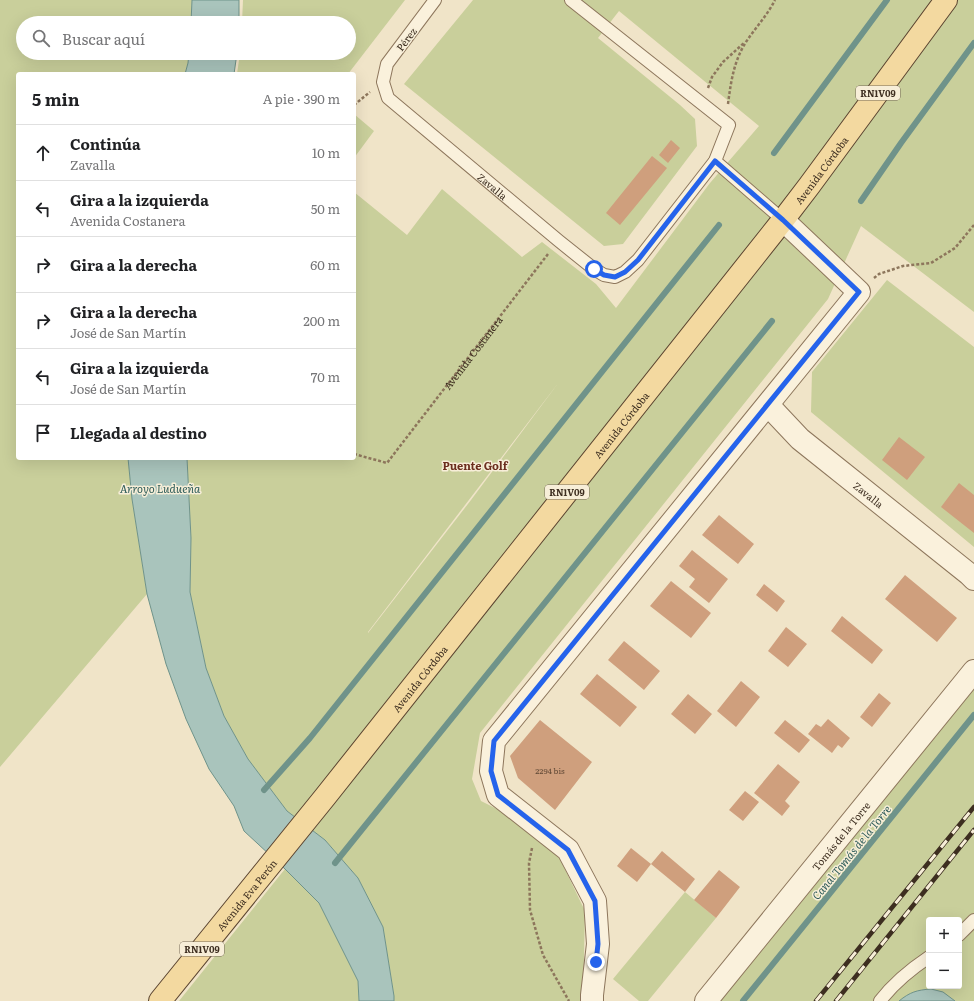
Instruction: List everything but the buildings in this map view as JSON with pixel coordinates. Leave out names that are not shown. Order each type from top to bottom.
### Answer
[{"type":"main road","name":"Avenida Córdoba","points":[[287,844],[783,220],[946,0]]},
{"type":"main road","name":"Avenida Eva Perón","points":[[160,1001],[287,844]]},
{"type":"street","points":[[592,1001],[598,944],[595,901],[568,850],[498,795],[491,771],[494,741],[859,292],[783,220]]},
{"type":"street","name":"Zavalla","points":[[768,405],[800,439],[974,579]]},
{"type":"street","name":"Tomás de la Torre","points":[[706,1001],[974,671]]},
{"type":"lane","name":"Pérez","points":[[383,82],[387,64],[435,0]]},
{"type":"lane","points":[[571,0],[729,125],[715,161],[783,220]]},
{"type":"lane","name":"Zavalla","points":[[383,82],[388,98],[558,241],[604,275],[615,277],[625,272],[638,260],[715,161]]},
{"type":"lane","points":[[962,932],[974,920]]},
{"type":"lane","points":[[880,1001],[913,968],[926,959]]},
{"type":"path","points":[[710,110],[707,92],[712,77],[723,62],[747,40],[769,11],[775,0]]},
{"type":"path","points":[[729,125],[728,104],[730,83],[737,60],[747,40]]},
{"type":"path","points":[[859,292],[879,274],[903,266],[931,263],[954,248],[974,225]]},
{"type":"path","name":"Avenida Costanera","points":[[356,455],[386,463],[558,241]]},
{"type":"path","points":[[536,824],[529,863],[530,910],[543,955],[569,1001]]},
{"type":"green space","points":[[0,0],[192,0],[191,16],[16,16],[16,60],[188,60],[186,72],[16,72],[16,460],[128,460],[132,499],[147,594],[0,767]]},
{"type":"green space","points":[[243,0],[405,0],[350,72],[237,72],[239,60],[356,60],[356,16],[242,16]]},
{"type":"green space","points":[[473,0],[974,0],[974,312],[861,226],[828,299],[480,733],[472,779],[481,801],[519,820],[560,859],[585,911],[583,1001],[394,1001],[383,927],[358,878],[325,840],[287,811],[248,759],[224,716],[206,668],[190,592],[191,538],[187,460],[356,460],[356,194],[407,235],[442,189],[522,257],[542,242],[596,284],[616,308],[710,183],[759,126],[619,11],[598,38],[695,119],[697,146],[623,244],[604,246],[404,84]],"holes":[[[559,382],[471,500],[368,632]]]},
{"type":"green space","points":[[356,116],[374,131],[356,155]]},
{"type":"green space","points":[[887,280],[974,347],[974,547],[811,412],[812,372]]},
{"type":"green space","points":[[974,671],[974,1001],[706,1001]]},
{"type":"green space","points":[[285,869],[319,903],[358,981],[359,1001],[179,1001]]},
{"type":"green space","points":[[685,892],[716,918],[648,1001],[639,1001],[613,979]]},
{"type":"water","points":[[192,0],[239,0],[239,16],[191,16]]},
{"type":"water","points":[[188,60],[236,60],[234,72],[186,72]]},
{"type":"water","name":"Arroyo Ludueña","points":[[128,460],[187,460],[191,538],[190,592],[206,668],[224,716],[248,759],[287,811],[325,840],[358,878],[383,927],[394,1001],[359,1001],[358,981],[319,903],[244,831],[234,806],[209,769],[186,719],[166,664],[147,594],[132,499]]},
{"type":"water","points":[[931,989],[943,992],[955,1001],[899,1001],[907,995],[922,990]]},
{"type":"waterway","points":[[774,153],[887,0]]},
{"type":"waterway","points":[[861,201],[901,143],[974,43]]},
{"type":"waterway","points":[[264,790],[310,738],[719,225]]},
{"type":"waterway","points":[[335,863],[772,321]]},
{"type":"waterway","name":"Canal Tomás de la Torre","points":[[743,1001],[974,715]]},
{"type":"railway","points":[[816,1001],[974,807]]},
{"type":"railway","points":[[836,1001],[974,830]]},
{"type":"district","name":"Puente Golf","points":[[475,465]]},
{"type":"route","points":[[594,269],[604,275],[615,277],[625,272],[638,260],[715,161],[783,220],[859,292],[494,741],[491,771],[498,795],[568,850],[595,901],[598,944],[596,962]]}]
